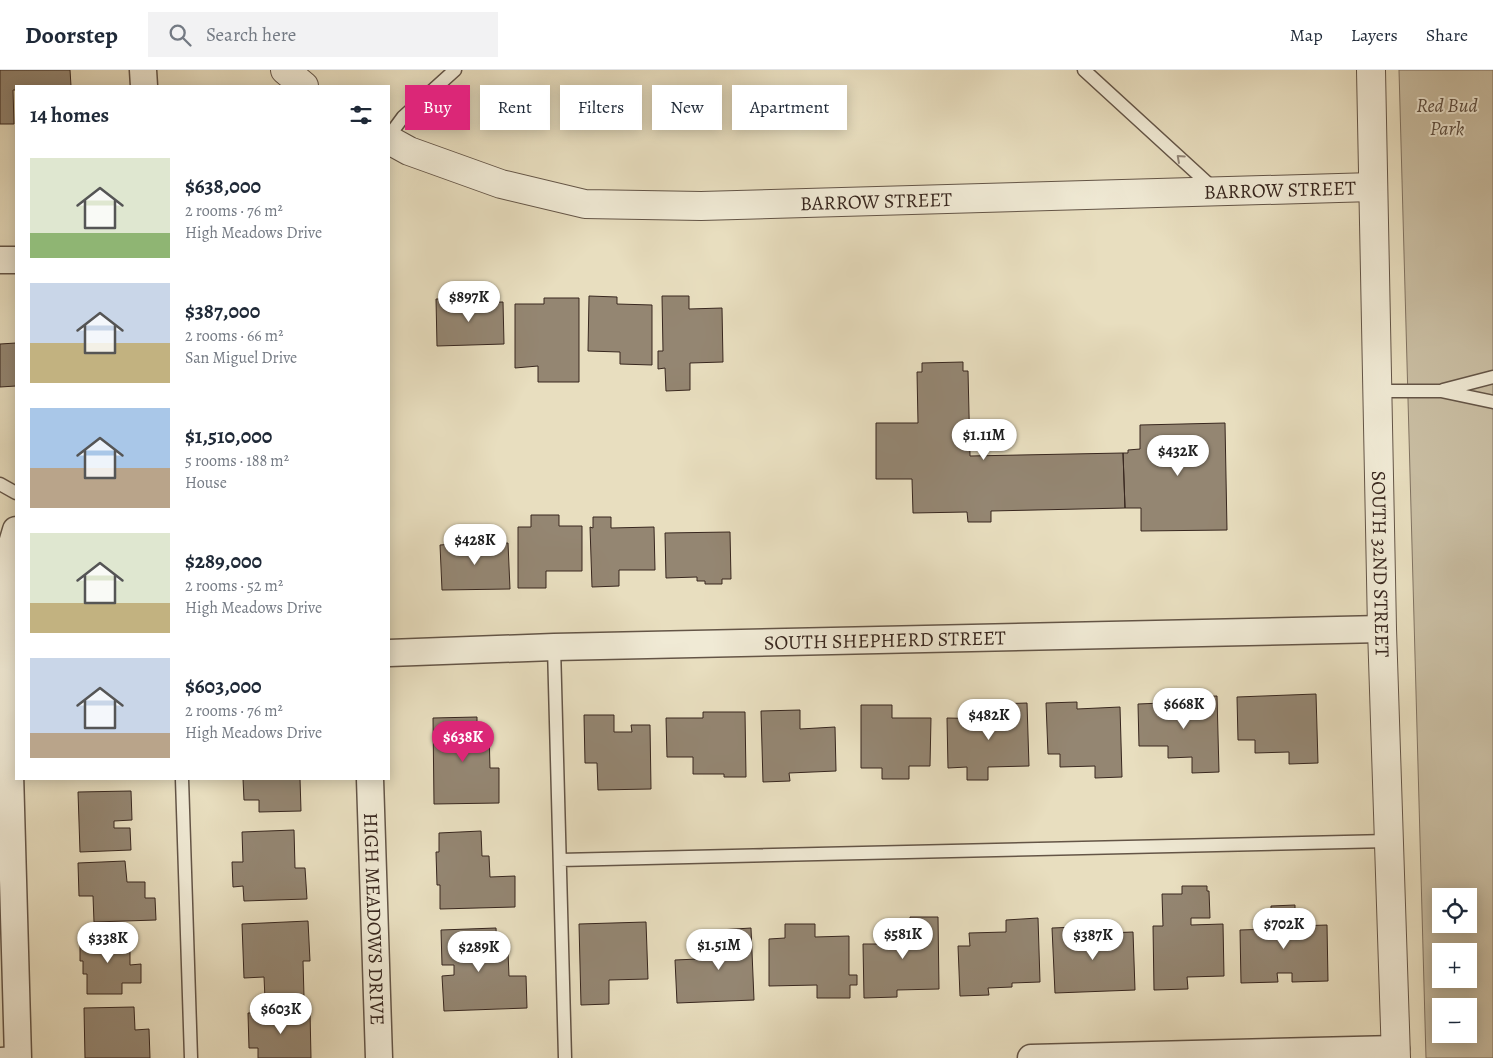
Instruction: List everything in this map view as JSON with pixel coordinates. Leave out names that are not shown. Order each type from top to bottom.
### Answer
[{"type":"street","points":[[143,70],[144,85]]},
{"type":"street","points":[[285,70],[303,85]]},
{"type":"street","name":"SOUTH 32ND STREET","points":[[1371,70],[1382,629],[1396,1053]]},
{"type":"street","name":"BARROW STREET","points":[[390,139],[409,151],[501,184],[585,204],[701,206],[1373,186]]},
{"type":"street","points":[[0,260],[15,260]]},
{"type":"street","points":[[12,1055],[8,557],[15,533]]},
{"type":"street","name":"SOUTH SHEPHERD STREET","points":[[390,653],[554,647],[1382,629]]},
{"type":"street","name":"HIGH MEADOWS DRIVE","points":[[370,780],[378,1058]]},
{"type":"street","points":[[1032,1058],[1396,1053]]},
{"type":"lane","points":[[390,137],[403,118],[455,70]]},
{"type":"lane","points":[[1084,70],[1216,191]]},
{"type":"lane","points":[[1441,391],[1493,376]]},
{"type":"lane","points":[[1378,391],[1441,391],[1493,402]]},
{"type":"lane","points":[[0,484],[15,492]]},
{"type":"lane","points":[[554,647],[565,1058]]},
{"type":"lane","points":[[182,780],[190,1058]]},
{"type":"lane","points":[[560,860],[1388,841]]},
{"type":"green space","name":"Red Bud Park","points":[[1399,70],[1493,70],[1493,1058],[1426,1058]]},
{"type":"building","points":[[0,70],[70,70],[71,85],[15,85],[15,90],[13,90],[14,124],[0,124]]},
{"type":"building","points":[[589,296],[617,297],[617,304],[652,305],[652,365],[620,364],[620,352],[588,351]]},
{"type":"building","points":[[662,296],[689,296],[689,309],[722,308],[723,362],[690,363],[690,390],[666,391],[665,368],[658,369],[658,351],[663,351]]},
{"type":"building","points":[[544,298],[579,298],[579,382],[538,382],[538,366],[515,368],[515,304],[544,304]]},
{"type":"building","points":[[436,299],[465,299],[465,303],[503,302],[504,344],[437,346]]},
{"type":"building","points":[[15,343],[15,386],[0,387],[0,344]]},
{"type":"building","points":[[963,362],[963,371],[968,371],[970,456],[1123,453],[1125,508],[991,511],[991,522],[968,522],[967,512],[913,513],[912,479],[876,479],[876,423],[918,423],[917,372],[922,372],[922,363]]},
{"type":"building","points":[[1225,423],[1227,530],[1141,531],[1141,508],[1125,508],[1123,453],[1128,453],[1128,450],[1140,449],[1140,425]]},
{"type":"building","points":[[531,515],[559,515],[559,526],[582,526],[582,571],[546,571],[546,588],[518,588],[518,527],[531,527]]},
{"type":"building","points":[[593,517],[611,517],[611,528],[654,527],[655,570],[619,570],[619,586],[592,587],[590,527],[593,528]]},
{"type":"building","points":[[730,532],[731,579],[722,579],[722,584],[705,584],[705,581],[697,581],[697,577],[666,578],[665,533]]},
{"type":"building","points":[[456,537],[467,537],[467,544],[508,543],[510,589],[442,590],[440,545],[454,544],[453,541],[456,541]]},
{"type":"building","points":[[1316,694],[1318,763],[1289,764],[1289,752],[1255,753],[1255,740],[1238,740],[1237,697]]},
{"type":"building","points":[[1217,696],[1219,772],[1192,773],[1192,757],[1168,758],[1168,746],[1139,746],[1138,704],[1188,702],[1188,697]]},
{"type":"building","points":[[1077,702],[1077,709],[1120,707],[1122,777],[1095,778],[1095,766],[1060,767],[1060,754],[1048,754],[1046,703]]},
{"type":"building","points":[[1027,703],[1029,766],[988,767],[988,780],[967,780],[967,767],[948,768],[947,718],[995,719],[995,704]]},
{"type":"building","points":[[861,705],[892,705],[892,718],[931,718],[930,766],[909,766],[909,779],[882,779],[882,768],[861,768]]},
{"type":"building","points":[[800,710],[800,729],[835,727],[836,771],[789,773],[790,781],[763,782],[761,711]]},
{"type":"building","points":[[703,712],[745,712],[746,777],[724,777],[724,774],[693,774],[693,757],[667,757],[666,718],[703,718]]},
{"type":"building","points":[[584,715],[614,715],[614,732],[632,732],[631,725],[650,725],[651,789],[598,790],[597,763],[585,763]]},
{"type":"building","points":[[477,717],[477,730],[489,730],[490,768],[499,768],[499,803],[434,804],[433,718]]},
{"type":"building","points":[[243,780],[300,780],[301,811],[259,812],[259,800],[244,800]]},
{"type":"building","points":[[131,791],[132,820],[114,821],[114,828],[130,828],[131,850],[80,852],[78,792]]},
{"type":"building","points":[[294,830],[295,868],[305,868],[307,899],[244,901],[243,886],[233,887],[232,862],[243,862],[242,832]]},
{"type":"building","points":[[481,831],[482,856],[489,856],[490,877],[515,876],[515,907],[440,909],[440,885],[437,885],[436,852],[439,852],[439,833]]},
{"type":"building","points":[[125,861],[127,882],[145,882],[145,898],[155,898],[156,920],[94,922],[93,896],[79,896],[78,863]]},
{"type":"building","points":[[1182,886],[1207,886],[1207,891],[1209,891],[1210,918],[1191,918],[1191,925],[1223,924],[1224,976],[1187,977],[1188,989],[1154,990],[1153,926],[1163,926],[1162,894],[1182,894]]},
{"type":"building","points":[[1295,905],[1295,926],[1327,925],[1328,981],[1292,982],[1292,973],[1277,973],[1278,982],[1241,983],[1240,930],[1271,929],[1271,906]]},
{"type":"building","points":[[910,917],[938,917],[939,989],[897,990],[897,997],[864,998],[863,944],[877,944],[877,934],[910,933]]},
{"type":"building","points":[[1038,918],[1040,982],[1012,983],[1012,987],[988,988],[989,995],[960,996],[958,946],[970,946],[969,933],[1006,932],[1006,920]]},
{"type":"building","points":[[308,921],[310,961],[303,961],[304,997],[265,999],[264,977],[244,978],[242,924]]},
{"type":"building","points":[[646,922],[648,979],[609,980],[609,1004],[581,1005],[579,924]]},
{"type":"building","points":[[785,924],[815,924],[815,937],[849,936],[849,975],[857,975],[857,985],[850,985],[850,998],[817,998],[817,985],[769,986],[769,939],[785,938]]},
{"type":"building","points":[[1078,927],[1079,934],[1133,932],[1135,990],[1055,993],[1052,928]]},
{"type":"building","points":[[496,928],[497,952],[508,952],[509,976],[526,976],[527,1008],[444,1011],[442,976],[454,975],[454,965],[442,965],[441,930]]},
{"type":"building","points":[[751,928],[754,1000],[677,1003],[675,960],[698,959],[698,948],[719,948],[719,930]]},
{"type":"building","points":[[130,936],[130,965],[141,964],[141,983],[122,983],[122,994],[87,994],[87,974],[83,974],[83,961],[80,961],[80,937]]},
{"type":"building","points":[[134,1007],[135,1030],[149,1029],[150,1058],[85,1058],[84,1008]]},
{"type":"building","points":[[310,1012],[311,1058],[258,1058],[258,1048],[249,1048],[248,1013]]}]
